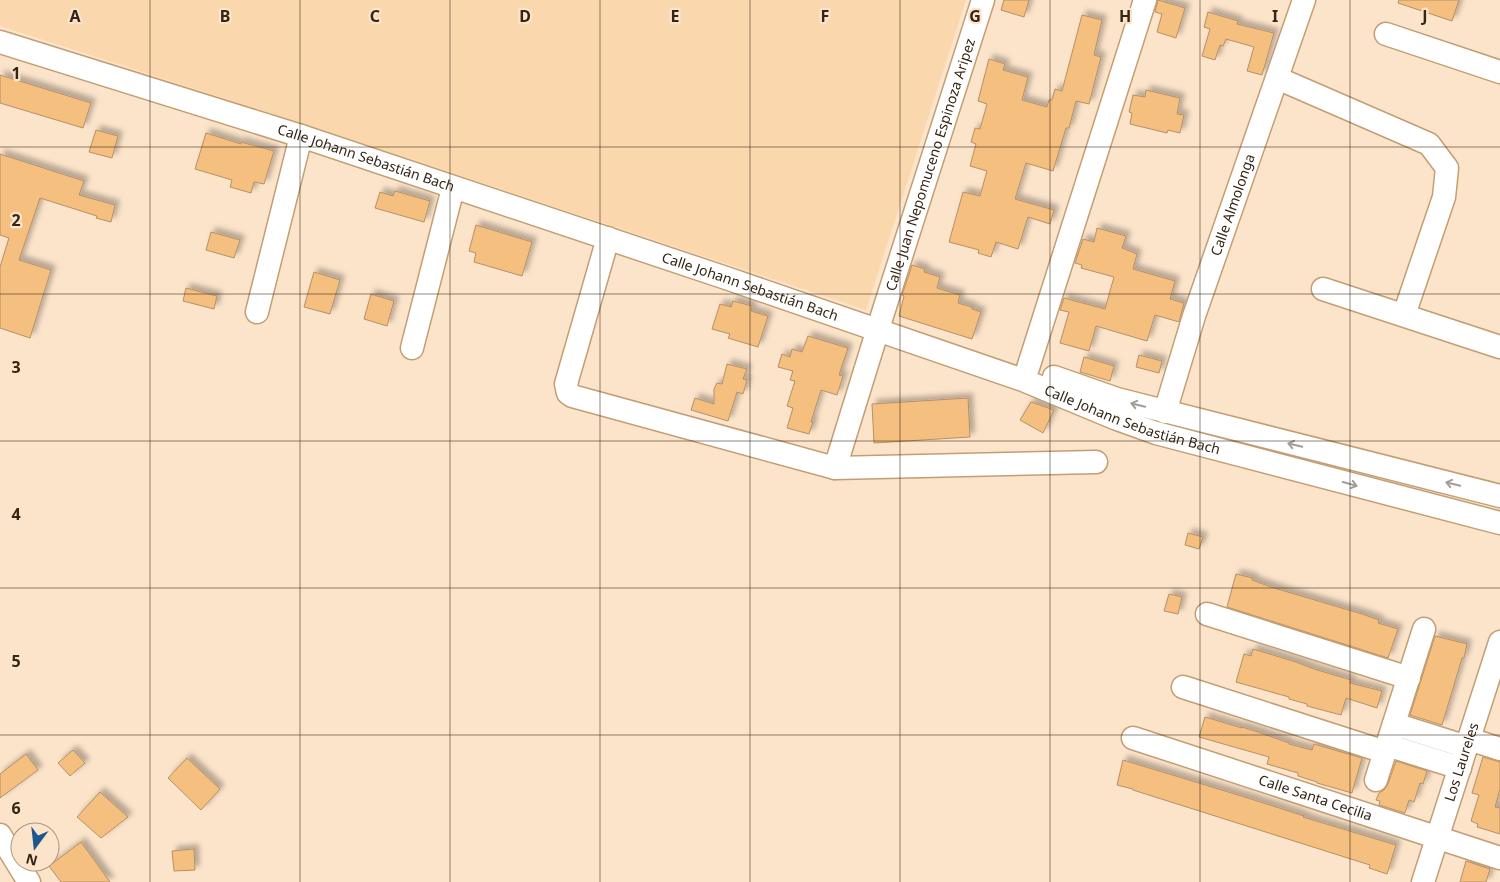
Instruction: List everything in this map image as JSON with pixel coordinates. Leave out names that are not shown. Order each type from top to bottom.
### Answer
[{"type":"street","name":"Calle Juan Nepomuceno Espinoza Aripez","points":[[835,468],[983,0]]},
{"type":"street","points":[[1028,368],[1146,0]]},
{"type":"street","name":"Calle Almolonga","points":[[1165,412],[1194,316],[1304,0]]},
{"type":"street","name":"Calle Johann Sebastián Bach","points":[[0,26],[294,121],[880,323],[1156,433],[1500,524]]},
{"type":"street","points":[[1386,34],[1500,72]]},
{"type":"street","name":"Calle Johann Sebastián Bach","points":[[0,42],[301,136],[608,238],[1028,368],[1116,399],[1500,496]]},
{"type":"street","points":[[1277,78],[1429,144],[1448,168],[1444,197],[1404,315]]},
{"type":"street","points":[[257,312],[301,136]]},
{"type":"street","points":[[412,348],[453,188]]},
{"type":"street","points":[[608,238],[566,384],[568,393],[579,399],[835,468],[1096,462]]},
{"type":"street","points":[[1324,289],[1500,347]]},
{"type":"street","points":[[1207,614],[1409,678]]},
{"type":"street","points":[[1376,780],[1424,629]]},
{"type":"street","name":"Los Laureles","points":[[1423,882],[1500,642]]},
{"type":"street","points":[[1183,687],[1386,749],[1460,768]]},
{"type":"street","points":[[1394,724],[1468,743],[1500,749]]},
{"type":"street","name":"Calle Santa Cecilia","points":[[1133,738],[1500,858]]},
{"type":"street","points":[[0,834],[29,882]]},
{"type":"shaded area","points":[[0,0],[966,0],[866,310],[307,125],[0,26]]},
{"type":"building","points":[[1004,0],[1029,0],[1024,17],[1001,10]]},
{"type":"building","points":[[1158,0],[1185,8],[1176,38],[1157,32],[1162,14],[1155,12]]},
{"type":"building","points":[[1399,0],[1459,0],[1452,21],[1398,3]]},
{"type":"building","points":[[1208,12],[1238,21],[1237,24],[1274,33],[1262,75],[1247,71],[1254,47],[1226,39],[1223,46],[1220,45],[1215,60],[1202,56],[1210,29],[1204,27]]},
{"type":"building","points":[[1082,15],[1102,20],[1094,55],[1101,57],[1089,104],[1076,101],[1069,128],[1066,128],[1053,171],[1026,163],[1015,199],[1054,210],[1050,224],[1028,217],[1018,249],[996,242],[991,257],[978,253],[979,250],[949,242],[963,192],[980,196],[987,171],[970,166],[976,144],[971,142],[975,128],[980,129],[987,104],[978,101],[989,59],[1005,64],[1003,70],[1028,77],[1022,100],[1047,107],[1049,100],[1052,100],[1055,89],[1062,91]]},
{"type":"building","points":[[0,75],[91,103],[83,128],[0,103]]},
{"type":"building","points":[[1146,90],[1180,98],[1177,114],[1184,115],[1180,133],[1168,130],[1167,133],[1130,124],[1132,113],[1129,112],[1133,95],[1145,97]]},
{"type":"building","points":[[96,130],[118,136],[112,158],[89,152]]},
{"type":"building","points":[[206,133],[241,144],[241,142],[274,151],[264,184],[254,182],[251,193],[230,187],[232,180],[195,169]]},
{"type":"building","points":[[0,154],[84,181],[79,195],[115,205],[111,222],[40,198],[19,260],[51,270],[30,338],[0,328],[0,267],[9,238],[0,235]]},
{"type":"building","points":[[395,191],[430,201],[424,222],[375,208],[380,192],[393,196]]},
{"type":"building","points":[[476,225],[532,242],[522,276],[474,262],[476,253],[469,251]]},
{"type":"building","points":[[1097,228],[1126,236],[1122,248],[1137,254],[1133,269],[1175,281],[1170,299],[1184,303],[1179,322],[1155,315],[1147,341],[1096,326],[1089,351],[1060,343],[1069,312],[1060,310],[1064,298],[1105,309],[1114,277],[1081,268],[1082,265],[1075,263],[1083,239],[1094,242]]},
{"type":"building","points":[[211,232],[240,240],[234,258],[206,250]]},
{"type":"building","points":[[912,265],[925,269],[924,272],[940,277],[937,288],[960,295],[958,303],[981,312],[972,339],[899,316],[904,296],[902,295]]},
{"type":"building","points":[[314,272],[340,280],[330,314],[304,307]]},
{"type":"building","points":[[186,288],[217,296],[214,309],[183,301]]},
{"type":"building","points":[[371,294],[394,301],[387,326],[364,319]]},
{"type":"building","points":[[733,301],[752,306],[751,311],[768,316],[758,347],[728,338],[730,334],[712,329],[720,304],[731,307]]},
{"type":"building","points":[[808,336],[848,348],[839,375],[843,376],[837,395],[821,390],[809,434],[787,428],[793,408],[787,406],[795,381],[790,380],[793,371],[778,367],[782,354],[790,357],[792,349],[802,352]]},
{"type":"building","points":[[1139,355],[1162,361],[1159,373],[1136,367]]},
{"type":"building","points":[[1084,357],[1114,366],[1110,381],[1080,372]]},
{"type":"building","points":[[727,364],[747,369],[743,379],[747,380],[743,394],[737,392],[728,421],[691,410],[695,398],[714,404],[714,389],[717,383],[722,384]]},
{"type":"building","points":[[968,398],[970,437],[874,443],[872,404]]},
{"type":"building","points":[[1031,402],[1054,410],[1043,433],[1020,420]]},
{"type":"building","points":[[1188,533],[1203,537],[1199,549],[1185,545]]},
{"type":"building","points":[[1236,574],[1253,578],[1252,580],[1271,587],[1362,614],[1379,620],[1378,623],[1398,629],[1388,658],[1227,607]]},
{"type":"building","points":[[1169,594],[1182,597],[1178,614],[1164,611]]},
{"type":"building","points":[[1435,636],[1467,644],[1442,725],[1410,715]]},
{"type":"building","points":[[1253,649],[1351,680],[1350,683],[1382,691],[1377,708],[1346,698],[1341,715],[1307,706],[1307,704],[1289,699],[1289,697],[1236,682],[1244,654],[1251,656]]},
{"type":"building","points":[[1205,717],[1258,732],[1289,744],[1312,750],[1314,744],[1362,758],[1352,793],[1317,783],[1298,776],[1298,773],[1267,764],[1269,757],[1199,737]]},
{"type":"building","points":[[73,750],[85,763],[70,776],[58,763]]},
{"type":"building","points":[[26,754],[38,770],[0,798],[0,774]]},
{"type":"building","points":[[1483,757],[1500,762],[1500,789],[1495,807],[1500,808],[1500,834],[1477,827],[1478,824],[1471,821],[1479,795],[1472,793]]},
{"type":"building","points":[[187,758],[220,789],[201,810],[168,778]]},
{"type":"building","points":[[1123,760],[1396,845],[1387,874],[1369,868],[1370,865],[1117,785]]},
{"type":"building","points":[[1396,761],[1427,771],[1423,784],[1420,783],[1414,802],[1409,800],[1405,813],[1379,805],[1380,801],[1376,800],[1379,793],[1388,784]]},
{"type":"building","points":[[100,792],[128,817],[101,838],[77,817]]},
{"type":"building","points":[[81,842],[110,882],[61,882],[54,872],[60,872],[60,858]]},
{"type":"building","points":[[194,849],[195,870],[174,871],[172,851]]},
{"type":"building","points":[[1466,861],[1490,869],[1486,882],[1460,882]]}]
